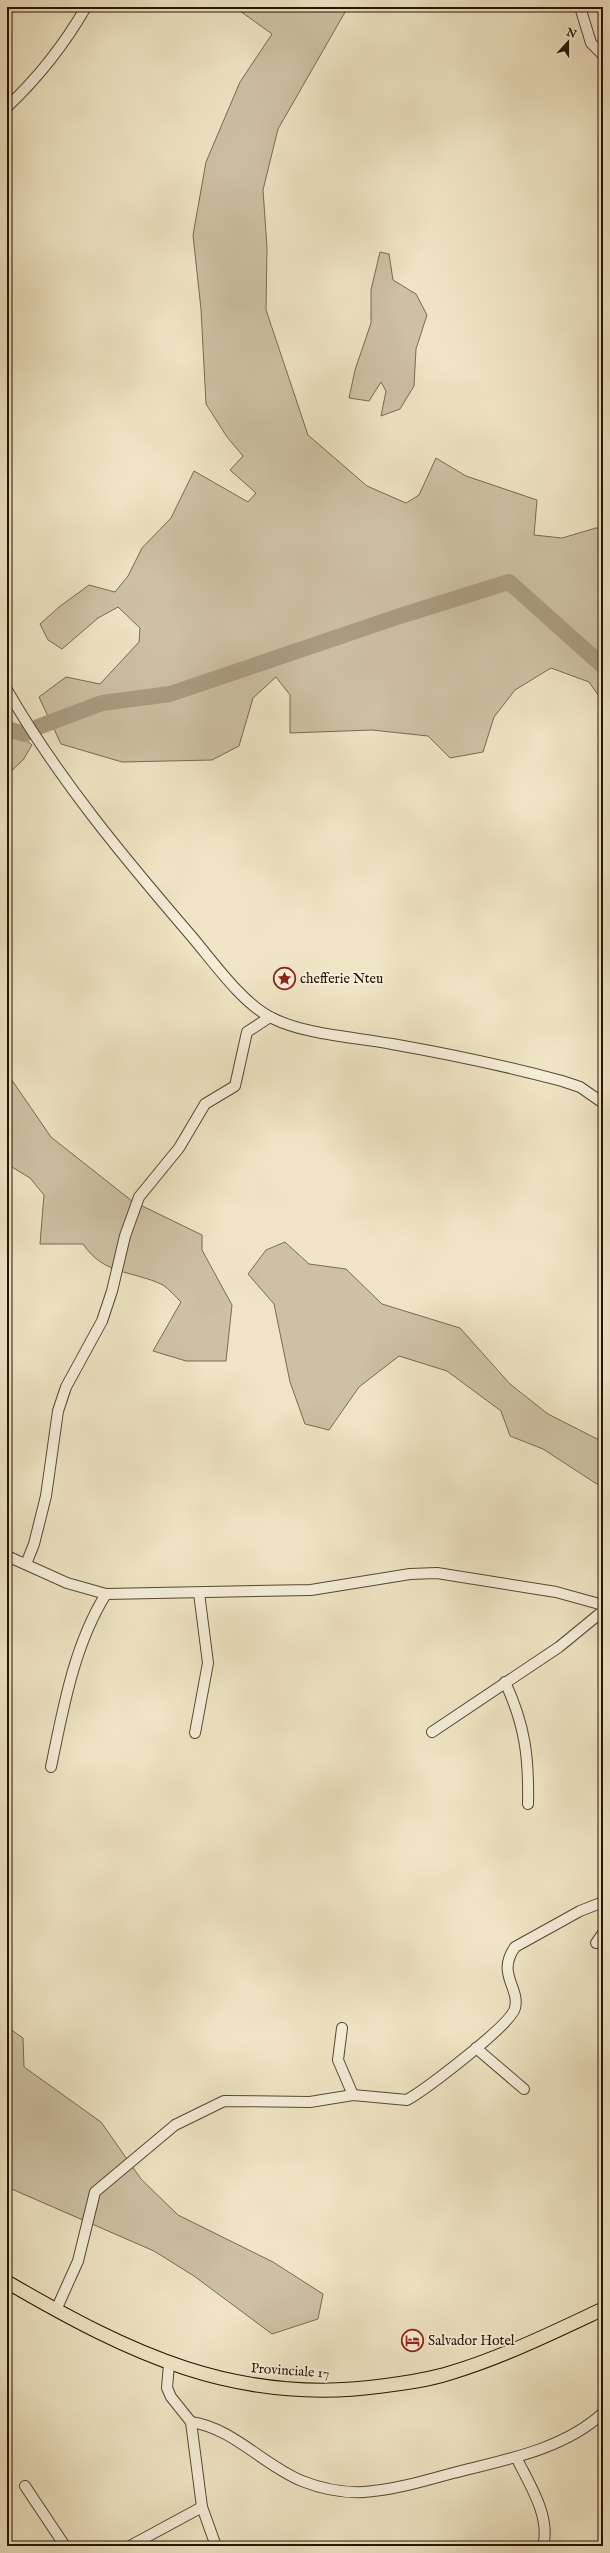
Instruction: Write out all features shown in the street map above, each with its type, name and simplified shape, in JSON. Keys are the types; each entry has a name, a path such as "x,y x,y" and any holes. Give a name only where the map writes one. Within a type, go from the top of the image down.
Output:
{"main road":[{"name":"Provinciale 17","path":"7,2282 104,2335 169,2364 193,2372 242,2384 300,2391 357,2389 409,2382 450,2373 497,2356 603,2309"}],"street":[{"path":"7,107 31,84 53,58 86,7"},
{"path":"580,7 591,43 603,54"},
{"path":"7,690 40,743 75,793 150,888 223,974 246,997 270,1017 306,1029 430,1050 551,1078 580,1087 603,1103"},
{"path":"26,1564 34,1544 46,1496 58,1411 66,1387 102,1321 112,1291 125,1236 139,1197 179,1148 205,1104 235,1086 247,1032 270,1017"},
{"path":"7,1556 67,1583 106,1594 311,1590 410,1574 437,1573 556,1592 603,1605"},
{"path":"195,1733 208,1663 199,1593"},
{"path":"51,1767 78,1658 89,1625 106,1594"},
{"path":"432,1732 559,1647 603,1611"},
{"path":"505,1682 523,1725 529,1766 528,1804"},
{"path":"56,2310 78,2261 96,2192 175,2125 219,2103 231,2099 275,2102 310,2102 353,2095 407,2100 476,2048 512,2017 516,2007 508,1964 510,1955 516,1947 580,1911 603,1902"},
{"path":"596,1943 603,1933"},
{"path":"342,2028 338,2060 353,2095"},
{"path":"476,2048 524,2089"},
{"path":"169,2364 167,2388 171,2397 191,2422 202,2507 216,2546"},
{"path":"191,2422 222,2431 264,2460 303,2481 325,2488 363,2492 404,2485 516,2456 565,2438 582,2430 603,2413"},
{"path":"516,2456 544,2517 546,2535 543,2546"},
{"path":"26,2486 65,2546"},
{"path":"130,2546 202,2507"}],"shaded area":[{"path":"242,7 348,7 278,129 263,190 267,247 266,310 308,435 367,486 406,503 419,495 436,458 466,476 537,500 534,535 562,538 596,528 603,528 603,702 589,682 551,668 515,690 494,717 483,752 450,758 428,736 372,730 290,733 290,695 276,677 253,698 239,746 212,760 122,762 61,744 39,697 66,677 100,684 139,642 140,628 118,607 98,618 62,649 48,640 40,624 59,607 89,585 115,592 128,576 142,548 171,518 194,471 248,502 256,493 230,470 243,456 227,437 206,404 201,309 193,235 206,162 240,82 272,34 240,11"},
{"path":"380,252 389,254 393,280 416,294 427,315 416,349 414,386 400,409 381,416 386,391 381,382 369,401 349,398 355,370 371,323 371,290"},
{"path":"7,724 32,745 23,760 7,775"},
{"path":"7,1073 51,1137 132,1201 202,1235 202,1250 232,1305 226,1361 186,1361 153,1351 181,1302 163,1285 152,1280 120,1271 100,1262 83,1244 40,1244 44,1195 30,1178 7,1164"},
{"path":"285,1242 309,1264 346,1269 382,1304 460,1328 510,1384 548,1414 603,1442 603,1488 543,1449 510,1436 501,1411 447,1371 399,1356 359,1387 329,1430 305,1424 290,1382 274,1304 248,1274 266,1250"},
{"path":"7,2027 23,2038 24,2067 101,2122 141,2179 178,2215 273,2262 323,2294 318,2319 272,2334 194,2276 154,2251 7,2187"}],"waterway":[{"path":"38,727 102,703 170,694 400,616 509,582 603,666"},
{"path":"7,729 25,734"}],"place":[{"name":"chefferie Nteu","path":"284,979"},
{"name":"Salvador Hotel","path":"413,2341"}]}
